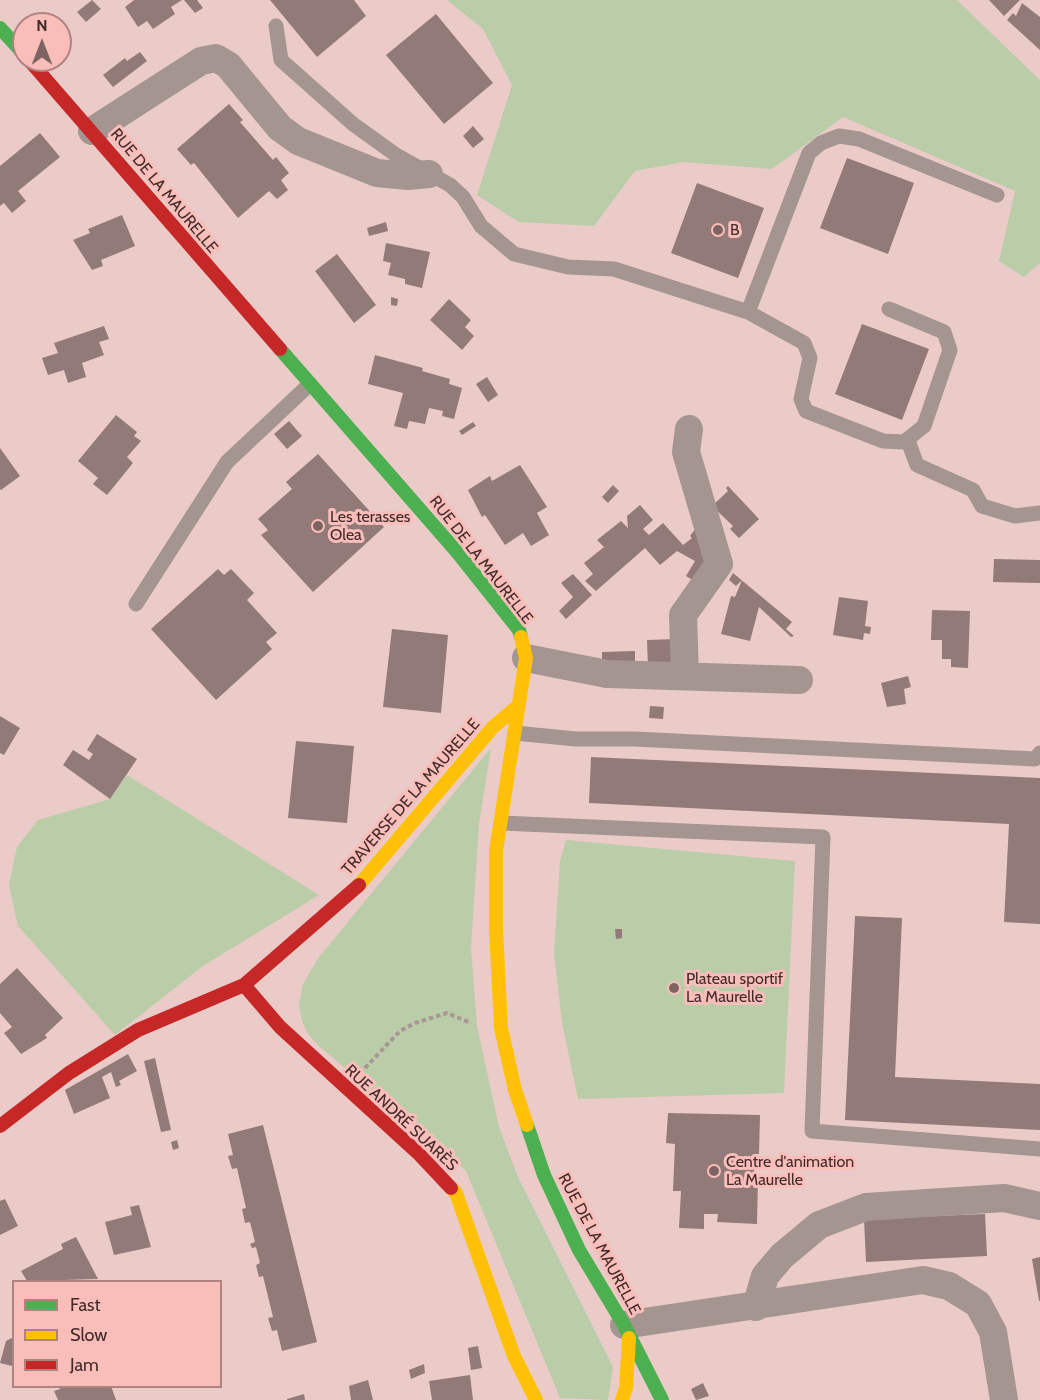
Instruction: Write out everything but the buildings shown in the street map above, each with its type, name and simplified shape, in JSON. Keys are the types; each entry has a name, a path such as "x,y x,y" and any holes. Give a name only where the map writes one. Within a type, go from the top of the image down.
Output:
{"street":[{"path":"0,28 12,41"},
{"path":"92,131 201,61 216,58 228,65 280,129 298,141 377,172 408,176 429,174"},
{"name":"RUE DE LA MAURELLE","path":"40,72 457,552 519,630 526,658 496,851 496,929 501,1028 515,1090 544,1175 579,1250 662,1400"},
{"path":"685,676 683,615 719,564 686,452 689,429"},
{"path":"526,658 607,674 799,680"},
{"name":"TRAVERSE DE LA MAURELLE","path":"0,1126 69,1073 138,1030 244,985 366,879 493,727 519,705"},
{"name":"RUE ANDRÉ SUARÈS","path":"244,985 280,1027 418,1153 456,1193 514,1356 536,1400"},
{"path":"756,1307 765,1276 782,1256 819,1225 866,1207 1004,1198 1040,1206"},
{"path":"626,1332 756,1307 923,1280 949,1286 978,1304 993,1332 1004,1400"},
{"name":"RUE DE LA MAURELLE","path":"622,1400 626,1388 626,1332"}],"lane":[{"path":"276,26 281,60 353,124 396,155 450,185 463,197 481,226 514,254 568,267 614,269 748,312 804,343 810,358 801,399 806,411 883,441 908,441 924,426 950,350 944,332 889,309"},
{"path":"748,312 809,153 821,143 839,136 860,139 997,195"},
{"path":"136,604 227,462 310,384"},
{"path":"908,441 917,465 973,490 982,506 1015,516 1040,513"},
{"path":"515,733 576,739 635,739 1035,759 1040,753"},
{"path":"501,823 823,837 812,1131 1040,1149"}],"path":[{"path":"346,1089 400,1030 447,1013 477,1026"}],"green space":[{"path":"447,0 957,0 1040,80 1040,263 1024,277 999,261 1015,191 843,117 772,169 683,162 635,171 594,226 519,222 477,195 512,85 483,29"},
{"path":"491,748 479,824 471,948 477,1026 499,1127 518,1177 613,1367 608,1400 560,1398 466,1171 319,1046 308,1034 302,1021 299,1005 303,984 319,957"},
{"path":"127,775 319,895 203,966 115,1035 18,926 9,885 17,847 38,820 110,799"},
{"name":"Plateau sportif La Maurelle","path":"566,840 795,861 784,1093 578,1099 562,1023 554,953 560,861"}],"traffic: fast":[{"path":"0,28 12,41"},
{"path":"280,349 457,552 519,630 521,637"},
{"path":"527,1125 544,1175 579,1250 624,1325 662,1400"}],"traffic: slow":[{"path":"521,637 526,658 496,851 496,929 501,1028 515,1090 527,1125"},
{"path":"359,885 493,727 519,705"},
{"path":"451,1188 456,1193 514,1356 536,1400"},
{"path":"622,1400 626,1388 629,1338"}],"traffic: jam":[{"path":"39,72 280,349"},
{"path":"0,1126 69,1073 138,1030 244,985 359,885"},
{"path":"244,985 280,1027 418,1153 451,1188"}],"place":[{"name":"B","path":"718,230"},
{"name":"Les terasses Olea","path":"318,526"},
{"name":"Plateau sportif La Maurelle","path":"674,988"},
{"name":"Centre d'animation La Maurelle","path":"714,1171"}]}
